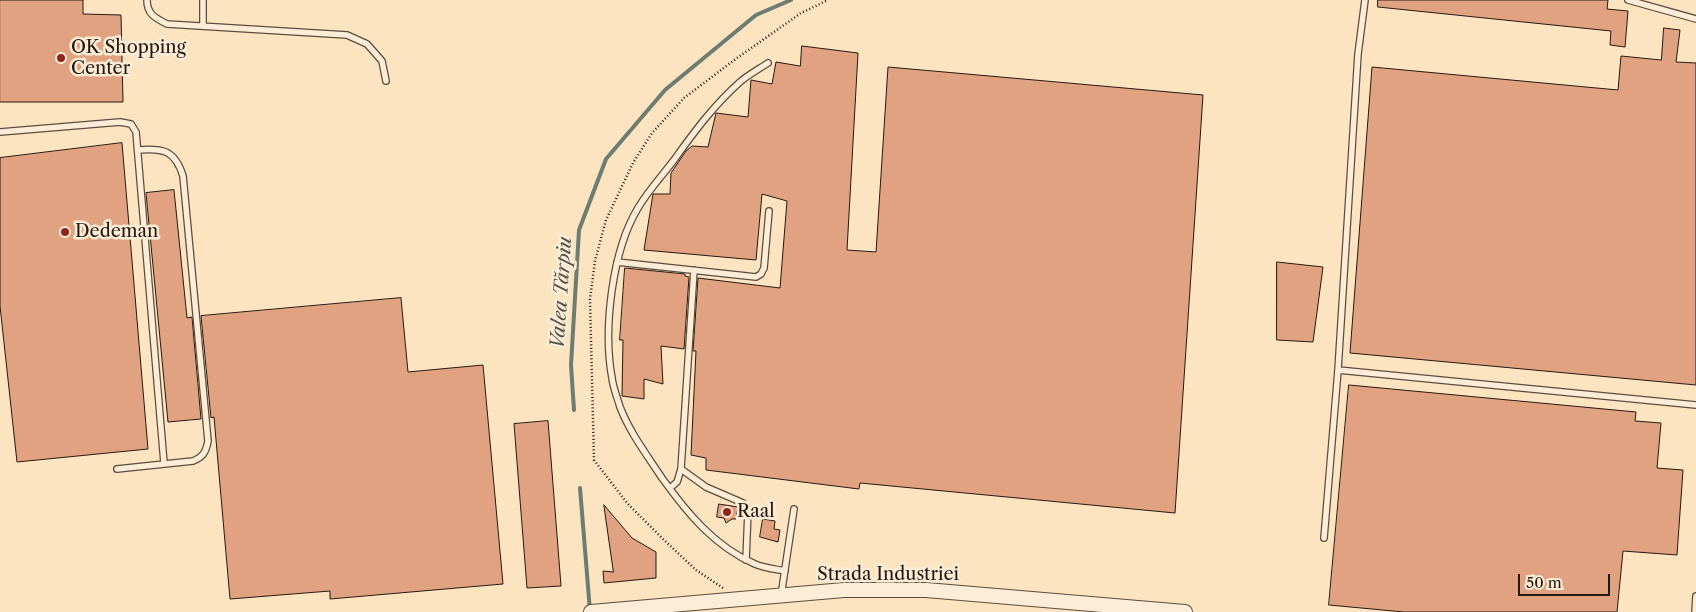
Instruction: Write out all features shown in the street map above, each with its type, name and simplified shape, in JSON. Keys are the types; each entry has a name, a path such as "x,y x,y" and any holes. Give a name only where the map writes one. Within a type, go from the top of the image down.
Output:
{"street":[{"name":"Strada Industriei","path":"591,612 844,590 926,590 1185,612"}],"lane":[{"path":"147,0 147,7 153,17 167,24 347,35 367,44 382,61 386,81"},
{"path":"203,0 203,26"},
{"path":"1324,538 1338,370 1358,54 1365,0"},
{"path":"1628,0 1696,19"},
{"path":"768,63 734,87 721,100 694,132 637,209 616,262 612,283 609,355 612,379 621,408 633,436 698,524 726,547 746,560 757,565 785,571"},
{"path":"0,132 120,122 131,124 136,132 164,463"},
{"path":"117,469 193,461 200,458 206,451 208,441 183,176 180,166 165,151 157,148 138,150"},
{"path":"616,262 756,277 761,274 764,268 769,211"},
{"path":"670,488 677,482 680,469 694,270"},
{"path":"1338,370 1696,405"},
{"path":"680,469 706,487 744,503 748,511 746,560"},
{"path":"781,596 794,509"},
{"path":"1695,612 1696,596"}],"path":[{"path":"741,600 696,570 664,540 627,502 594,460 590,299 595,261 606,220 633,163 652,133 684,98 801,13 828,0"}],"building":[{"name":"OK Shopping Center","path":"0,0 83,0 83,14 121,15 123,102 0,102"},
{"path":"1378,0 1608,0 1607,9 1628,11 1625,47 1610,45 1611,31 1378,7"},
{"path":"1664,28 1680,30 1676,62 1696,63 1696,385 1350,353 1372,67 1618,90 1621,56 1661,60"},
{"path":"802,46 858,53 847,250 876,252 888,67 1203,95 1175,513 860,483 859,489 706,470 706,458 691,455 696,351 693,351 698,278 780,288 787,201 762,194 756,260 644,250 653,194 670,194 671,173 686,151 692,146 708,147 716,113 748,117 751,80 772,84 776,62 800,66"},
{"name":"Dedeman","path":"122,143 148,449 17,462 0,306 0,158"},
{"path":"174,190 187,318 192,317 201,419 168,422 146,193"},
{"path":"1277,262 1323,267 1313,342 1277,340"},
{"path":"625,268 685,274 685,276 689,277 684,349 661,346 663,384 644,379 644,399 622,396 623,340 620,340"},
{"path":"401,298 408,372 483,365 503,584 330,599 330,591 230,599 214,417 211,418 201,316"},
{"path":"1349,385 1636,412 1635,421 1661,423 1657,468 1683,470 1677,555 1623,551 1617,612 1404,612 1329,605"},
{"path":"548,421 561,586 527,588 514,424"},
{"name":"Raal","path":"719,504 738,507 736,519 726,523 724,518 717,517"},
{"path":"604,505 632,538 656,552 656,578 604,583 603,571 613,572"},
{"path":"763,519 775,521 774,529 780,530 778,542 760,537"}],"waterway":[{"name":"Valea Tărpiu","path":"574,410 571,365 579,230 606,159 665,90 756,15 791,0"},
{"name":"Valea Tărpiu","path":"580,488 590,611"}],"place":[{"name":"OK Shopping Center","path":"61,58"},
{"name":"Dedeman","path":"65,232"},
{"name":"Raal","path":"727,512"}]}
